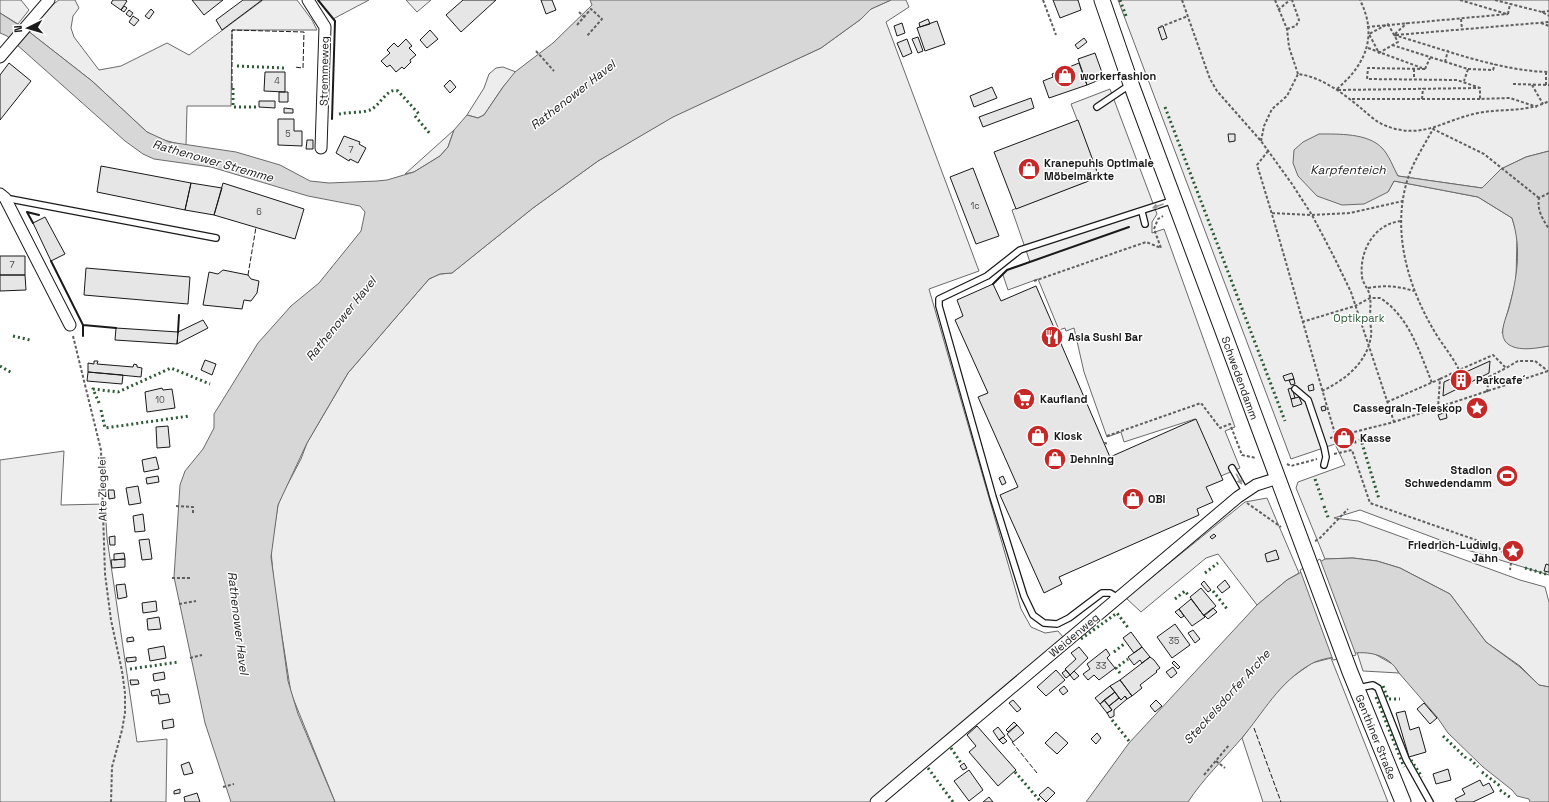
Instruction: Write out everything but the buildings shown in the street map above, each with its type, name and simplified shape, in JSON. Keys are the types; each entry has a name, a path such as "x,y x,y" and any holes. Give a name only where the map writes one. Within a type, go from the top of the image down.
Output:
{"main road":[{"name":"Schwedendamm","path":"1102,0 1131,84 1350,672"},
{"name":"Genthiner Straße","path":"1350,672 1403,802"}],"street":[{"path":"0,57 49,0"},
{"name":"Stremmeweg","path":"308,0 325,27 321,148"},
{"path":"3,196 70,325"},
{"name":"Weidenweg","path":"876,802 1241,494 1256,485 1278,478"}],"lane":[{"path":"1097,107 1131,84"},
{"path":"3,196 216,238"},
{"path":"1118,598 1110,592 1102,593 1069,618 1057,624 1044,623 1033,615 1024,596 993,497 939,306 939,299 987,276 1020,250 1108,220 1142,212 1174,200"},
{"path":"1142,212 1145,224"},
{"path":"1295,389 1308,400 1326,456 1324,465"},
{"path":"1232,468 1241,494"},
{"path":"1356,688 1373,685 1378,688 1406,759 1430,802"}],"path":[{"path":"1044,0 1056,35"},
{"path":"1182,0 1210,79 1217,91 1261,141 1312,216 1333,255 1356,306 1394,422"},
{"path":"1261,141 1264,126 1272,109 1287,96 1298,74 1289,47 1287,29 1274,0"},
{"path":"1278,10 1291,0 1300,20 1296,26 1287,29"},
{"path":"1337,90 1350,78 1362,62 1368,48 1369,34 1367,16 1360,0"},
{"path":"1460,0 1508,14"},
{"path":"1495,0 1542,12 1549,16"},
{"path":"1508,14 1510,4"},
{"path":"577,25 592,9 602,19 587,36"},
{"path":"1542,12 1549,11"},
{"path":"579,12 584,17"},
{"path":"1368,27 1508,14"},
{"path":"1160,27 1188,16"},
{"path":"1461,19 1462,29"},
{"path":"1394,35 1549,22"},
{"path":"1394,35 1408,23"},
{"path":"1539,23 1549,26"},
{"path":"1369,34 1388,24"},
{"path":"1379,53 1398,42 1388,24"},
{"path":"1369,34 1379,53"},
{"path":"1394,35 1495,64 1526,71 1549,72"},
{"path":"1392,45 1468,69 1493,70 1495,64"},
{"path":"1368,48 1425,68"},
{"path":"1445,62 1448,50"},
{"path":"536,51 554,71"},
{"path":"1425,68 1430,58"},
{"path":"1425,68 1368,68 1367,79 1457,80 1480,88"},
{"path":"1414,68 1414,79"},
{"path":"1464,82 1468,69"},
{"path":"1546,72 1546,85"},
{"path":"1298,74 1308,75 1337,90 1383,125 1405,131 1433,129 1477,113 1522,110 1538,107 1549,101"},
{"path":"1513,84 1549,85"},
{"path":"1532,85 1543,104"},
{"path":"1422,88 1422,99"},
{"path":"1337,90 1480,88"},
{"path":"1480,88 1480,99"},
{"path":"1350,99 1510,98 1538,107"},
{"path":"1433,129 1484,154 1539,198"},
{"path":"1433,129 1410,173 1406,186 1401,221 1401,239 1405,262 1414,291 1436,335 1452,356 1459,370"},
{"path":"1268,151 1257,165 1288,265 1289,275 1302,322 1336,437"},
{"path":"1539,198 1549,193"},
{"path":"1539,198 1538,210 1549,229"},
{"path":"1272,213 1312,216 1350,213 1403,201"},
{"path":"1034,281 1146,242 1161,248 1154,230 1158,219 1163,216"},
{"path":"1322,391 1351,374 1369,345 1372,334 1370,298 1368,288 1362,279 1362,267 1370,240 1378,229 1390,222 1401,221"},
{"path":"1368,288 1386,285 1400,286 1414,291"},
{"path":"1302,322 1356,306 1370,298 1380,298 1386,302 1403,322 1419,350 1432,383"},
{"name":"Alte Ziegelei","path":"70,325 101,450 105,574 111,620 125,693 125,713 112,767 111,802"},
{"path":"1387,402 1493,355 1506,368"},
{"path":"1487,392 1489,377 1518,361 1535,361 1549,371"},
{"path":"1322,440 1394,422 1549,371"},
{"path":"1438,408 1440,379"},
{"path":"1107,436 1201,403 1220,428 1230,424 1242,455 1257,458"},
{"path":"1104,443 1110,444"},
{"path":"1241,494 1283,528 1295,524"},
{"path":"1370,503 1499,548 1511,563 1510,570"},
{"path":"176,506 193,507 193,514"},
{"path":"1303,546 1319,540 1348,509"},
{"path":"172,578 190,578"},
{"path":"178,604 196,601"},
{"path":"190,658 202,655"},
{"path":"1204,774 1229,745"},
{"path":"1216,761 1225,768"},
{"path":"223,787 234,784"}],"shaded area":[{"path":"0,0 21,0 29,10 18,24 0,13"},
{"path":"59,0 75,0 79,8 73,16 71,28 74,37 99,70 121,66 167,43 189,55 263,0 297,0 312,20 317,30 232,30 231,106 187,106 186,146 160,139 147,132 92,81 28,31 48,8"},
{"path":"318,0 369,0 333,19"},
{"path":"406,0 431,0 417,12"},
{"path":"891,0 906,0 909,7 886,22 979,271 929,289 1021,609 1031,627 1045,633 1058,631 1063,637 870,802 335,802 291,693 274,586 271,550 278,505 283,493 301,459 307,443 348,373 429,279 440,274 452,273 533,208 598,161 672,117 821,48 861,19 871,9"},
{"name":"Optikpark","path":"1118,0 1549,0 1549,151 1526,157 1501,169 1482,188 1398,176 1382,148 1388,192 1394,181 1478,197 1512,218 1517,235 1516,281 1502,333 1532,348 1549,346 1549,575 1464,549 1360,510 1334,518 1358,521 1520,580 1545,587 1549,602 1549,687 1539,685 1520,666 1486,642 1450,594 1400,568 1377,561 1353,558 1325,559 1296,488 1298,482 1345,465 1335,444 1291,459"},
{"path":"503,67 516,72 503,87 484,115 478,118 467,115 484,88 489,74 496,68"},
{"path":"1110,89 1157,214 1152,222 1152,233 1164,229 1235,427 1225,431 1240,468 1221,476 1195,419 1124,442 1121,432 1107,437 1084,372 1074,328 1066,331 1065,328 1059,330 1038,279 1008,290 1003,275 1007,270 1030,262 1012,210 1099,177 1071,104"},
{"path":"454,130 448,147 440,156 414,172 405,174"},
{"path":"64,451 61,505 105,504 107,538 137,742 167,739 166,802 0,802 0,460"},
{"path":"1267,498 1299,573 1287,580 1257,605 1218,554 1206,558 1141,612 1126,598 1245,502"},
{"path":"1357,652 1373,653 1394,665 1399,673 1363,671"},
{"path":"1331,658 1388,802 1263,802 1242,738 1270,699 1291,678 1312,663"}],"water":[{"path":"590,0 891,0 871,9 861,19 821,48 673,117 598,161 533,208 452,273 440,274 429,279 348,373 307,443 278,505 271,557 288,681 298,714 335,802 231,802 205,723 174,577 180,485 185,471 203,449 214,428 214,414 258,343 291,306 319,283 361,231 365,212 360,206 308,196 211,167 154,159 143,154 125,141 7,36 0,33 0,13 28,31 92,81 147,132 169,142 236,152 280,165 310,181 329,183 387,180 414,172 440,156 448,147 454,130 467,115 478,118 484,115 515,72 553,43 592,5"},
{"name":"Karpfenteich","path":"1319,134 1352,135 1369,139 1382,148 1387,154 1398,176 1482,188 1501,169 1526,157 1549,151 1549,346 1526,349 1514,347 1509,345 1503,337 1503,329 1512,297 1518,252 1512,218 1478,197 1394,181 1388,192 1364,204 1342,205 1317,196 1298,176 1293,163 1294,150 1303,142"},
{"name":"Steckelsdorfer Arche","path":"1353,558 1377,561 1400,568 1450,594 1486,642 1520,667 1539,685 1549,687 1549,802 1530,802 1529,799 1517,796 1512,790 1483,767 1448,733 1437,717 1390,662 1378,655 1356,653 1315,662 1289,680 1272,698 1241,739 1207,777 1188,802 1086,802 1129,743 1257,605 1287,580 1325,559"}],"pier":[{"path":"1320,559 1356,655 1333,660 1300,570"}],"hedge":[{"path":"1120,0 1126,16"},
{"path":"237,66 284,68"},
{"path":"233,88 233,107 257,107"},
{"path":"339,114 370,110 374,108 387,94 394,91 398,91 419,114"},
{"path":"1165,107 1285,421"},
{"path":"415,116 431,135"},
{"path":"13,336 30,340"},
{"path":"0,366 12,373"},
{"path":"99,403 93,389 118,392 171,368 210,384"},
{"path":"101,410 105,428 189,416"},
{"path":"1340,447 1361,440 1379,499"},
{"path":"1315,479 1323,502"},
{"path":"1324,506 1329,520"},
{"path":"1205,573 1218,563"},
{"path":"1525,568 1549,575"},
{"path":"1175,599 1185,591 1188,595"},
{"path":"1213,591 1227,609"},
{"path":"1081,639 1117,613 1129,629"},
{"path":"1114,652 1124,644"},
{"path":"1120,673 1116,668 1128,659"},
{"path":"130,669 179,662"},
{"path":"1383,686 1388,699 1400,699"},
{"path":"1376,697 1404,767"},
{"path":"1112,720 1129,741"},
{"path":"1443,736 1466,758"},
{"path":"951,748 961,763"},
{"path":"1470,759 1478,767"},
{"path":"1411,760 1422,777"},
{"path":"928,768 953,802"},
{"path":"1015,772 1041,802"},
{"path":"1482,772 1500,786"},
{"path":"1500,790 1511,798"}],"fence":[{"path":"232,88 232,30 304,32 303,68 294,67"},
{"path":"248,275 256,227"},
{"path":"1254,728 1281,802"},
{"path":"1012,742 1037,773"}],"wall":[{"path":"318,0 335,21 332,119"},
{"path":"33,223 27,212 39,215"},
{"path":"993,284 1007,270 1129,227"},
{"path":"51,261 83,325 116,328"},
{"path":"178,332 179,315"},
{"path":"83,325 83,336"}],"place":[{"name":"workerfashion","path":"1065,76"},
{"name":"Kranepuhls Optimale Möbelmärkte","path":"1029,169"},
{"name":"Asia Sushi Bar","path":"1052,337"},
{"name":"Parkcafe´","path":"1461,380"},
{"name":"Kaufland","path":"1024,399"},
{"name":"Cassegrain-Teleskop","path":"1477,408"},
{"name":"Kiosk","path":"1038,436"},
{"name":"Kasse","path":"1344,438"},
{"name":"Dehning","path":"1055,459"},
{"name":"Stadion Schwedendamm","path":"1507,476"},
{"name":"OBI","path":"1133,499"},
{"name":"Friedrich-Ludwig Jahn","path":"1513,551"}],"water label":[{"name":"Rathenower Havel","path":"573,95"},
{"name":"Rathenower Stremme","path":"213,161"},
{"name":"Rathenower Havel","path":"341,319"},
{"name":"Rathenower Havel","path":"238,623"}]}
